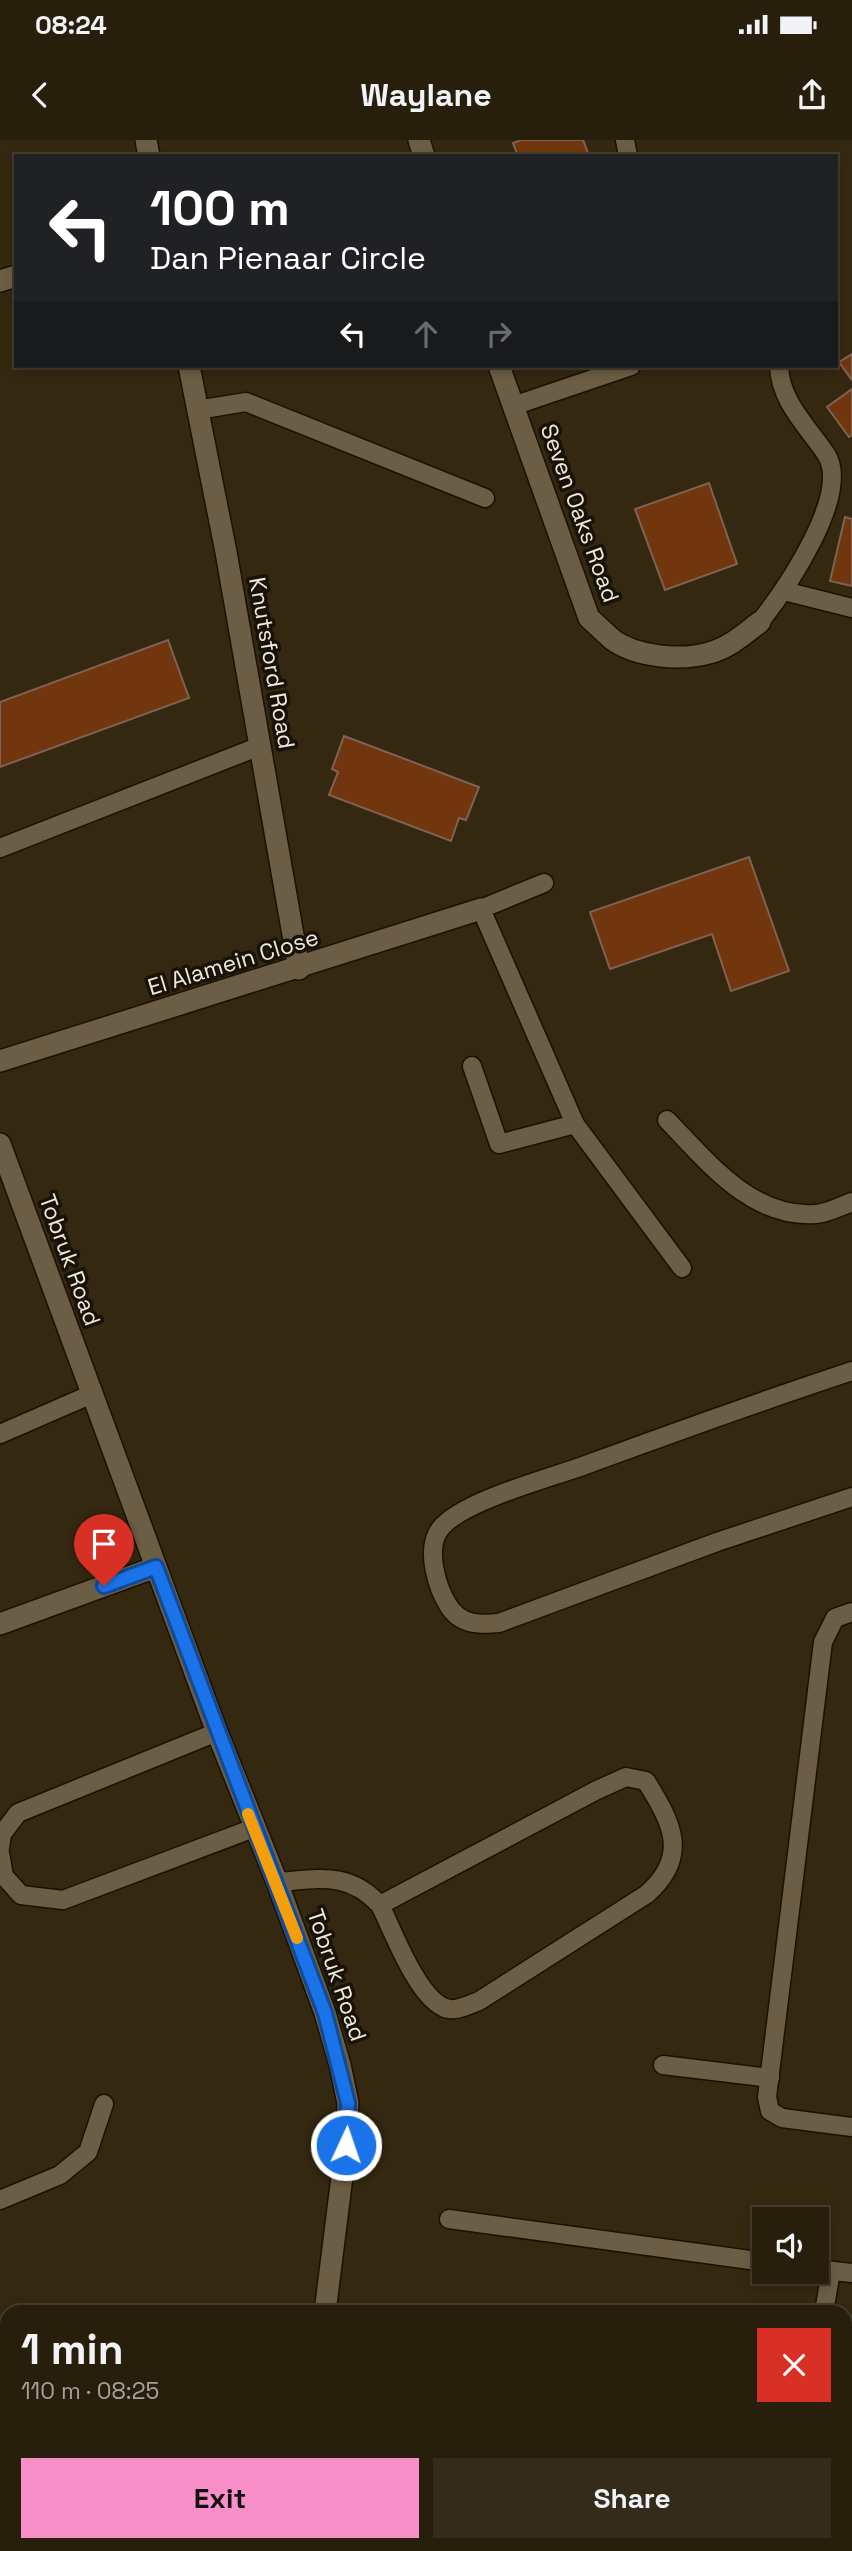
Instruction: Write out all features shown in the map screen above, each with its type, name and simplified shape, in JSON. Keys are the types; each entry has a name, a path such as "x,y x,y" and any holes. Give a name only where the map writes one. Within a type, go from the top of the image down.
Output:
{"street":[{"name":"Knutsford Road","path":"189,368 299,970"},
{"name":"Seven Oaks Road","path":"500,368 589,618 615,641 645,652 678,657 708,654 733,643 760,622"},
{"name":"El Alamein Close","path":"0,1061 299,970 481,909"},
{"name":"Tobruk Road","path":"0,1144 217,1732 277,1882 325,2013 348,2103 346,2145 326,2305"},
{"path":"0,1624 156,1567"}],"lane":[{"path":"513,406 625,368"},
{"path":"760,622 784,591 816,533 831,491 833,473 828,457 796,415 780,381 779,368"},
{"path":"197,410 246,402 485,498"},
{"path":"784,591 852,608"},
{"path":"0,848 260,746"},
{"path":"544,883 481,909 575,1124 682,1268"},
{"path":"472,1066 499,1144 575,1124"},
{"path":"667,1120 731,1183 759,1204 788,1213 818,1214 852,1202"},
{"path":"852,1371 538,1482 451,1517 438,1532 433,1553 436,1578 449,1607 461,1620 478,1625 499,1623 717,1542 852,1497"},
{"path":"0,1434 92,1394"},
{"path":"852,1612 835,1618 822,1643 767,2104 775,2115 852,2127"},
{"path":"217,1732 18,1813 2,1834 0,1850 4,1876 21,1895 63,1900 254,1828"},
{"path":"277,1882 323,1879 347,1881 363,1887 380,1905 414,1973 432,1997 443,2007 458,2009 479,2001 648,1894 664,1879 672,1861 674,1839 662,1807 646,1781 626,1777 380,1905"},
{"path":"663,2065 770,2078"},
{"path":"0,2200 60,2175 88,2152 104,2104"},
{"path":"449,2219 752,2260"},
{"path":"829,2271 852,2273"},
{"path":"824,2284 824,2305"}],"building":[{"path":"521,140 583,140 588,154 517,154 513,143"},
{"path":"852,354 852,380 839,362"},
{"path":"852,389 852,435 849,437 827,407"},
{"path":"709,483 737,564 665,590 635,509"},
{"path":"845,517 852,519 852,586 830,581"},
{"path":"168,640 189,698 0,767 0,702"},
{"path":"344,736 479,787 466,820 459,818 451,841 329,795 338,772 332,769"},
{"path":"749,857 789,971 731,991 712,934 610,969 590,912"}],"slow traffic":[{"path":"248,1814 297,1938"}],"route":[{"path":"104,1586 156,1567 325,2013 348,2103 346,2145"}]}
